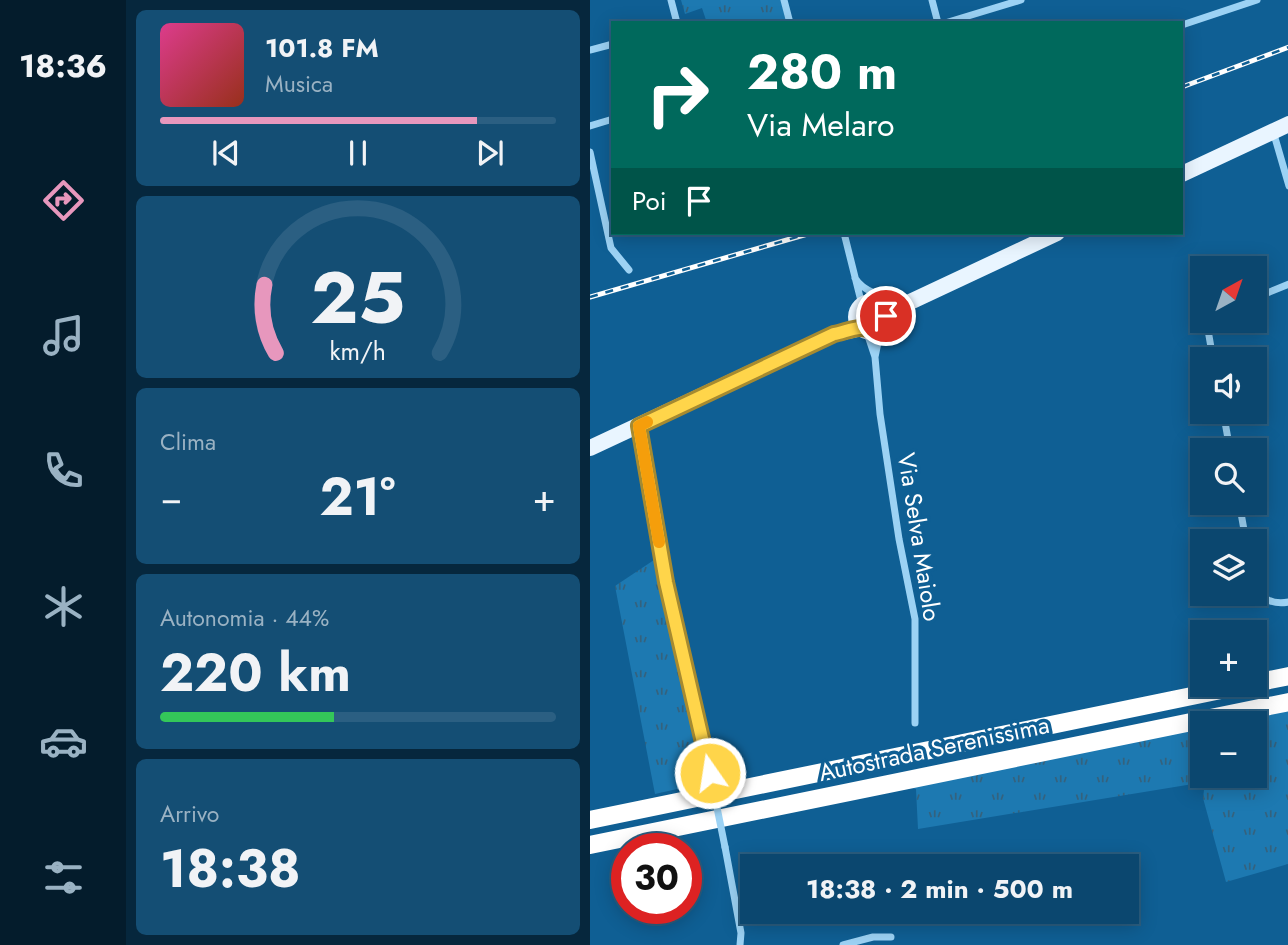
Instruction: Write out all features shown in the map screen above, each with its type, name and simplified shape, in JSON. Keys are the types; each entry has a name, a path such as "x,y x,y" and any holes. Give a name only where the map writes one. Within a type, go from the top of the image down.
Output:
{"highway":[{"path":"1267,680 1288,676"},
{"name":"Autostrada Serenissima","path":"590,820 1190,696"},
{"name":"Autostrada Serenissima","path":"590,845 1288,702"}],"main road":[{"path":"1183,174 1281,127"},
{"path":"590,448 870,319 892,305 910,302 1053,235"}],"street":[{"path":"670,0 676,21"},
{"path":"786,0 790,21"},
{"path":"932,0 937,21"},
{"path":"952,21 1021,0"},
{"path":"1183,25 1257,0"},
{"path":"590,50 611,45"},
{"path":"590,126 611,121"},
{"path":"1281,127 1288,186"},
{"path":"590,152 612,248 628,270"},
{"path":"844,235 852,275 870,319"},
{"path":"852,275 869,291 910,302"},
{"path":"1267,293 1288,284"},
{"name":"Via Selva Maiolo","path":"870,319 880,414 897,526 916,619 915,723"},
{"name":"Via Selva Maiolo","path":"870,319 875,358"},
{"path":"639,426 666,582 725,847 741,933 740,945"},
{"path":"1267,599 1277,604 1288,602"},
{"path":"843,945 873,937 892,937"}],"green space":[{"path":"681,0 781,0 786,21 706,21 702,8 685,14"},
{"path":"666,552 717,780 655,794 615,586"},
{"path":"1288,707 1288,864 1226,882 1203,798 1204,788 1267,788 1267,711"},
{"path":"1190,727 1190,784 918,829 916,789 905,786"}],"railway":[{"path":"1183,87 1289,47"},
{"path":"590,297 804,235"}],"slow traffic":[{"path":"647,422 639,426 659,542"}],"route":[{"path":"710,773 666,582 639,426 834,334 862,328 877,330 884,325 886,316"}]}
